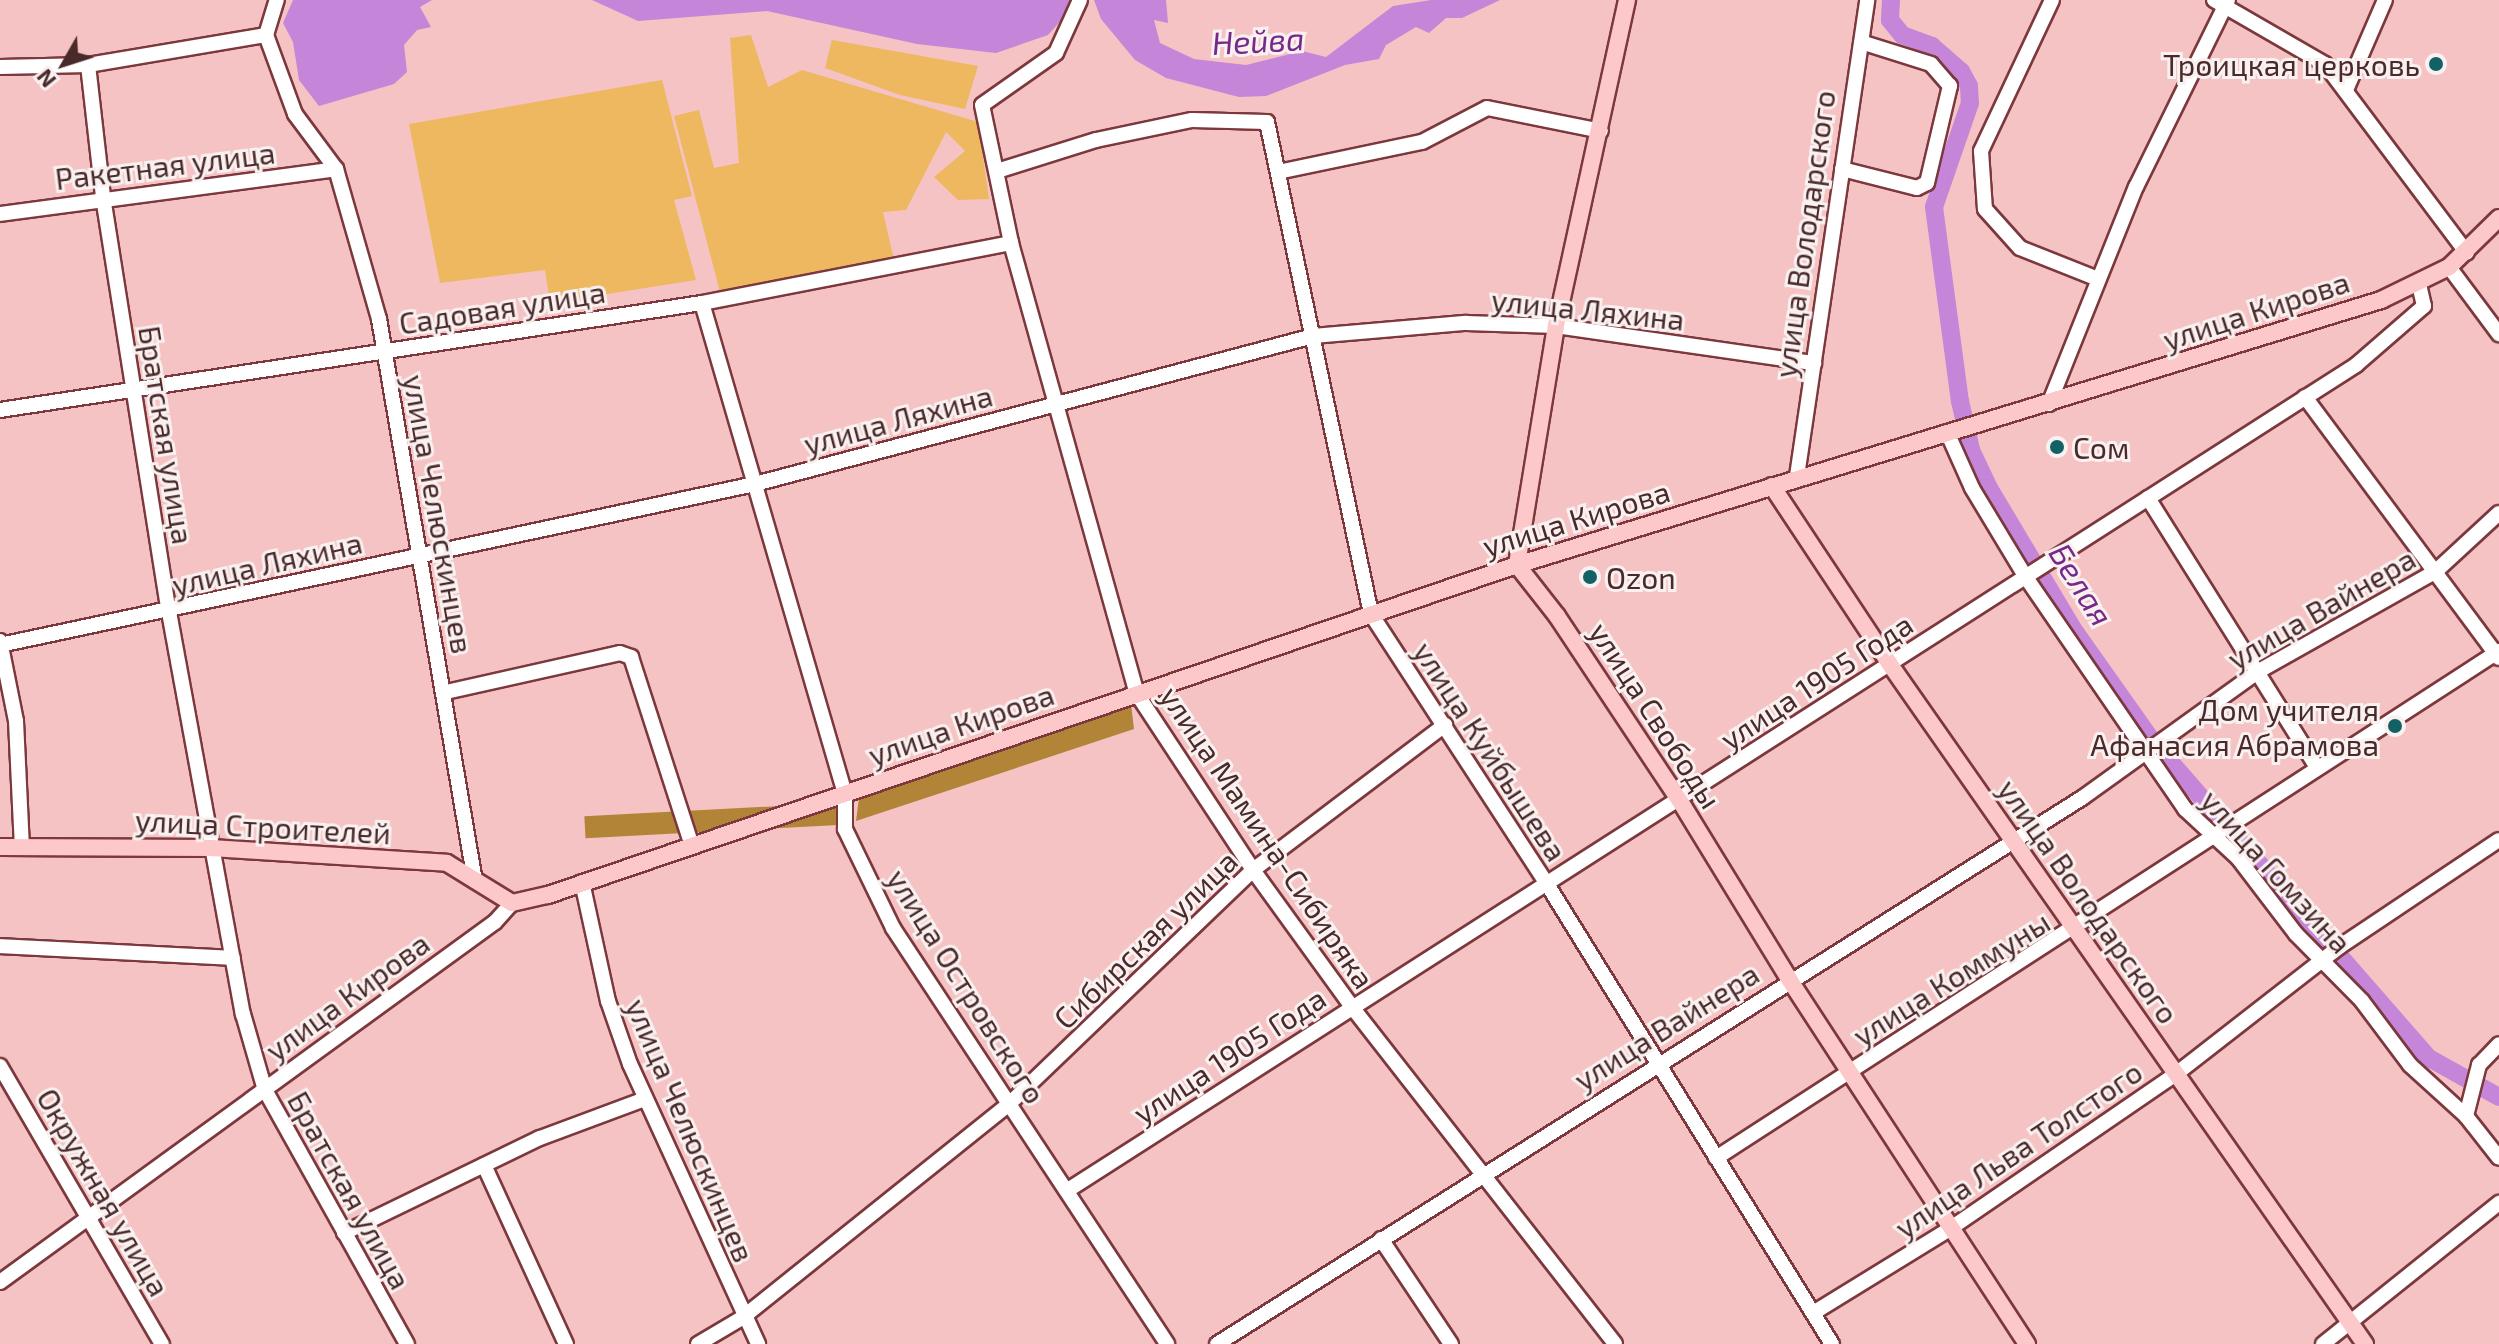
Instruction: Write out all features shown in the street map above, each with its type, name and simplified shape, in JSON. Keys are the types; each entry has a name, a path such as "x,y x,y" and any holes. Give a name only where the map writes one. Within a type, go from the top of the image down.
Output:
{"main road":[{"path":"1517,565 1556,326 1601,131 1627,0"},
{"name":"улица Кирова","path":"512,903 692,846 1517,565 1797,476 2008,417 2419,284 2467,253 2499,218"},
{"name":"улица Володарского","path":"1772,486 2012,841 2365,1344"},
{"name":"улица Свободы","path":"1517,565 1557,616 1680,801 1789,979 2027,1344"},
{"name":"улица Строителей","path":"0,847 211,848 447,863 512,903"}],"street":[{"path":"0,67 88,65 266,35 277,0"},
{"name":"улица Мамина-Сибиряка","path":"1080,0 1056,53 982,105 1011,243 1137,694 1253,870 1352,1007 1484,1171 1615,1344"},
{"name":"улица Володарского","path":"1797,476 1867,0"},
{"path":"2052,0 1981,151 1985,209 2020,248 2098,279"},
{"path":"2346,90 2385,0"},
{"path":"2049,404 2098,279 2222,2 2325,64 2467,253"},
{"name":"улица Челюскинцев","path":"266,35 295,114 336,169 379,319 382,352 404,442 418,556 446,692 475,881"},
{"path":"1842,169 1917,188 1927,183 1950,86 1931,64 1861,42"},
{"name":"Братская улица","path":"88,65 103,197 169,612 233,958 265,1090 407,1344"},
{"path":"1278,172 1422,142 1487,108 1601,131"},
{"name":"улица Куйбышева","path":"997,171 1096,140 1192,120 1267,122 1371,614 1547,884 1832,1344"},
{"name":"Ракетная улица","path":"0,214 103,197 336,169"},
{"name":"Садовая улица","path":"0,410 702,303 1011,243"},
{"path":"2449,267 2499,334"},
{"path":"2305,397 2498,654 2316,766 2148,498 2305,397 2356,365 2424,306 2419,284"},
{"name":"улица Островского","path":"702,303 845,794 845,829 893,928 1167,1344"},
{"name":"улица Ляхина","path":"0,644 169,612 755,484 1313,336 1466,323 1556,326 1814,363"},
{"name":"улица Гомзина","path":"1939,434 2025,576 2144,752 2211,837 2238,858 2322,961 2362,1001 2410,1065 2466,1116 2499,1158"},
{"name":"улица 1905 Года","path":"1068,1190 1680,801 2148,498"},
{"name":"улица Вайнера","path":"1217,1344 1484,1171 2012,841 2259,671 2435,572 2499,513"},
{"path":"0,644 16,721 22,847"},
{"path":"446,692 620,653 631,657 692,846"},
{"name":"Сибирская улица","path":"698,1344 742,1318 1008,1105 1253,870 1445,725"},
{"name":"улица Коммуны","path":"1716,1158 2075,930 2316,766"},
{"name":"улица Льва Толстого","path":"1813,1313 1951,1228 2176,1074 2339,947 2499,840"},
{"name":"улица Челюскинцев","path":"582,882 608,1001 645,1099 742,1318 758,1344"},
{"name":"улица Кирова","path":"0,1282 495,922 512,903"},
{"path":"0,946 233,958"},
{"path":"2466,1116 2479,1065 2499,1044"},
{"name":"Окружная улица","path":"0,1066 162,1344"},
{"path":"344,1233 540,1138 645,1099"},
{"path":"484,1165 566,1344"},
{"path":"2323,1344 2499,1203"},
{"path":"1381,1239 1451,1344"}],"shaded area":[{"path":"293,0 432,0 420,7 431,27 417,30 404,45 407,72 394,84 319,106 299,80 293,42 283,23"},
{"path":"592,0 1069,0 1067,14 1048,35 996,53 917,44 767,11 638,21"},
{"path":"1094,0 1166,0 1168,23 1154,20 1160,43 1194,59 1246,65 1302,51 1326,57 1393,6 1431,0 1500,0 1462,18 1446,18 1429,33 1416,27 1386,45 1379,59 1345,65 1266,96 1239,97 1166,78 1135,60 1101,19"},
{"path":"751,35 768,87 802,70 978,122 989,199 958,200 934,177 965,151 946,132 906,210 883,212 894,260 720,292 674,116 699,110 714,168 739,163 730,38"},
{"path":"832,40 978,66 965,109 900,95 825,68"},
{"path":"662,80 692,196 674,200 696,280 550,303 545,270 440,283 409,124"},
{"path":"1131,704 1134,729 856,821 859,798"},
{"path":"837,803 838,825 585,838 584,816"}],"waterway":[{"name":"Белая","path":"1891,0 1890,20 1902,35 1932,46 1961,71 1969,86 1970,103 1934,207 1960,401 1971,450 1989,488 2073,629 2153,742 2429,1058 2499,1097"}],"place":[{"name":"Троицкая церковь","path":"2436,64"},
{"name":"Сом","path":"2057,447"},
{"name":"Ozon","path":"1590,577"},
{"name":"Дом учителя Афанасия Абрамова","path":"2395,726"}],"water label":[{"name":"Нейва","path":"1258,40"}]}
